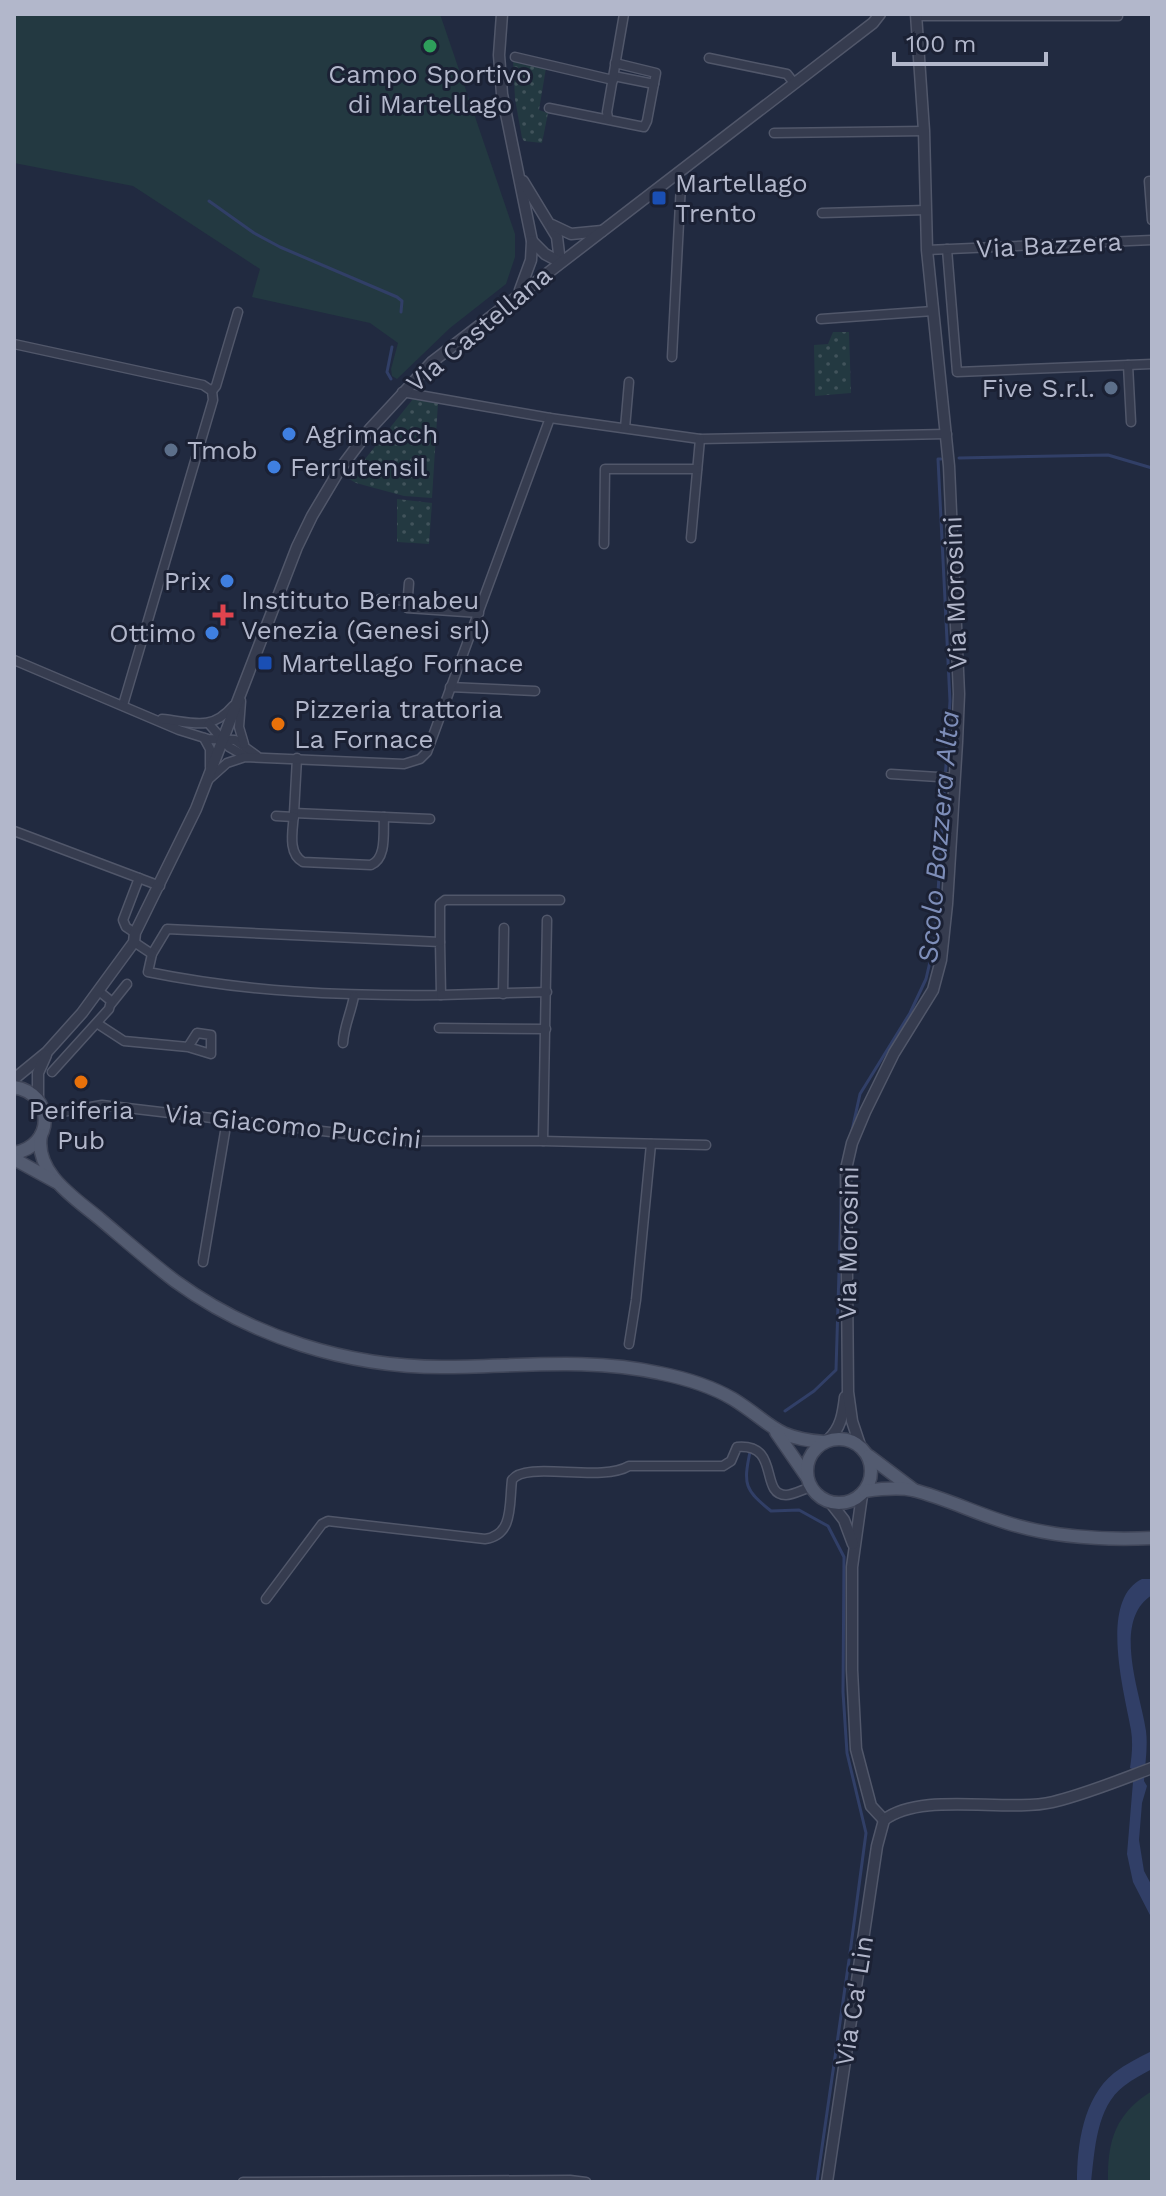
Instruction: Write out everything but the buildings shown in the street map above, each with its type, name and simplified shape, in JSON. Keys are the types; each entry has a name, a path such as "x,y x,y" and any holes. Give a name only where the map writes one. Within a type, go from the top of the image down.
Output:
{"main road":[{"path":"14,1087 38,1099 45,1115 41,1157 59,1183"},
{"path":"14,1156 29,1148 41,1135"},
{"path":"14,1156 59,1183 175,1280 226,1312 298,1343 357,1359 409,1366 576,1363 640,1369 682,1378 719,1392 776,1432 819,1496 830,1502 850,1502 863,1493 882,1489 914,1490 992,1518 1045,1532 1101,1539 1152,1538"},
{"path":"776,1432 797,1439 845,1439 864,1450 914,1490"},
{"path":"809,1482 810,1457 826,1441"},
{"path":"863,1493 872,1470 864,1450"}],"street":[{"path":"502,14 499,55 502,94 532,241 531,260 519,294"},
{"path":"608,118 624,14"},
{"name":"Via Castellana","path":"14,1079 47,1052 100,992 135,937 208,780 297,547 312,516 340,469 402,392 432,362 873,23 880,14"},
{"path":"916,15 1118,16"},
{"name":"Via Morosini","path":"864,1450 852,1421 848,1392 846,1169 852,1143 888,1065 933,990 941,960 959,694 947,434 927,250 924,131 916,15"},
{"path":"515,57 654,84"},
{"path":"709,58 787,74 794,83"},
{"path":"549,108 644,127 656,73 615,63"},
{"path":"774,133 924,131"},
{"path":"520,176 560,244 560,262 545,254 532,241"},
{"name":"Via Bazzera","path":"1152,181 1149,181 1152,220"},
{"path":"672,357 681,184"},
{"path":"822,213 926,210"},
{"path":"550,224 571,234 603,231"},
{"name":"Via Bazzera","path":"927,250 1152,240"},
{"name":"Via Bazzera","path":"947,249 957,372 1152,364"},
{"path":"821,319 933,311"},
{"path":"123,705 213,400 212,391 238,312"},
{"path":"14,344 203,385 212,391"},
{"path":"1128,365 1131,422"},
{"path":"625,428 629,382"},
{"path":"402,392 550,418 700,439 947,434"},
{"path":"208,780 227,763 245,757 411,764 427,752 550,418"},
{"path":"691,538 700,439"},
{"path":"604,544 605,469 697,469"},
{"path":"409,583 407,608 479,613"},
{"path":"380,599 408,601"},
{"path":"14,660 204,738 232,739 244,744 257,756"},
{"path":"450,687 535,691"},
{"path":"153,718 209,724 225,716 242,692"},
{"path":"242,692 239,727 244,744"},
{"path":"209,724 229,747 245,757"},
{"path":"204,738 211,754 208,780"},
{"path":"297,758 292,851 296,858 303,862 377,863 382,857 384,817"},
{"path":"891,774 954,778"},
{"path":"276,816 430,819"},
{"path":"14,831 160,886"},
{"path":"139,878 123,920 152,954"},
{"path":"441,995 440,904 445,900 560,900"},
{"path":"543,1141 547,920"},
{"path":"503,994 504,928"},
{"path":"440,942 167,929 143,972 207,984 354,996 547,992"},
{"path":"52,1072 98,1024 127,984"},
{"path":"100,992 111,1004"},
{"path":"343,1043 344,1026 351,1014 354,996"},
{"path":"98,1024 124,1041 188,1047"},
{"path":"439,1028 546,1029"},
{"name":"Via Castellana","path":"38,1099 38,1073 47,1052"},
{"name":"Via Giacomo Puccini","path":"45,1115 102,1105 407,1141 706,1145"},
{"path":"203,1262 227,1120"},
{"path":"629,1344 651,1144"},
{"name":"Via Morosini","path":"826,1441 836,1433 848,1392"},
{"path":"266,1599 322,1524 328,1521 496,1538 506,1527 512,1480 516,1473 525,1470 572,1474 619,1473 629,1466 723,1466 731,1461 737,1447 748,1446 757,1449 765,1459 773,1488 778,1493 787,1495 809,1482"},
{"path":"863,1493 854,1546 852,1670 856,1749 871,1806 884,1820 894,1812 924,1807 1050,1802 1150,1769"},
{"path":"830,1502 844,1520 854,1546"},
{"name":"Via Ca' Lin","path":"827,2182 877,1846 884,1820"},
{"path":"243,2182 586,2182"}],"shaded area":[{"path":"14,14 440,14 515,234 515,257 506,284 450,328 397,379 392,376 391,369 398,343 370,323 252,297 260,269 133,186 14,163"},
{"path":"513,60 546,68 539,110 548,113 542,143 524,141 522,138 515,99"},
{"path":"833,332 849,332 851,393 815,396 814,345 828,344"},
{"path":"413,399 438,403 432,498 404,496 349,479"},
{"path":"397,499 432,503 429,544 397,542"},
{"path":"1152,2091 1152,2182 1108,2182 1109,2153 1116,2129 1130,2109"}],"water":[{"path":"1142,1579 1152,1579 1152,1595 1140,1607 1133,1622 1131,1640 1135,1679 1147,1737 1144,1781 1147,1786 1142,1803 1139,1840 1144,1871 1152,1886 1152,1919 1133,1882 1127,1854 1134,1770 1130,1768 1132,1735 1118,1649 1121,1607 1129,1590"},
{"path":"1152,2051 1152,2069 1124,2086 1102,2117 1091,2182 1077,2182 1078,2153 1084,2123 1095,2095 1114,2073"}],"waterway":[{"path":"209,201 280,247 397,297 402,301 401,312"},
{"path":"391,379 387,372 392,347"},
{"name":"Scolo Bazzera Alta","path":"959,458 1108,455 1152,468"},
{"name":"Scolo Bazzera Alta","path":"851,1135 860,1094 910,1013 926,979 935,940 950,701 938,459 941,459"},
{"name":"Scolo Bazzera Alta","path":"785,1411 814,1391 836,1370 842,1174"},
{"name":"Scolo Bazzera Alta","path":"750,1452 747,1480 756,1498 771,1511 799,1510 828,1526 844,1557 843,1692 847,1753 866,1833 850,1953"},
{"name":"Scolo Bazzera Alta","path":"817,2182 849,1960"}],"place":[{"name":"Campo Sportivo di Martellago","path":"430,46"},
{"name":"Martellago Trento","path":"659,198"},
{"name":"Five S.r.l.","path":"1111,388"},
{"name":"Agrimacch","path":"289,434"},
{"name":"Tmob","path":"171,450"},
{"name":"Ferrutensil","path":"274,467"},
{"name":"Prix","path":"227,581"},
{"name":"Instituto Bernabeu Venezia (Genesi srl)","path":"223,615"},
{"name":"Ottimo","path":"212,633"},
{"name":"Martellago Fornace","path":"265,663"},
{"name":"Pizzeria trattoria La Fornace","path":"278,724"},
{"name":"Periferia Pub","path":"81,1082"}]}
